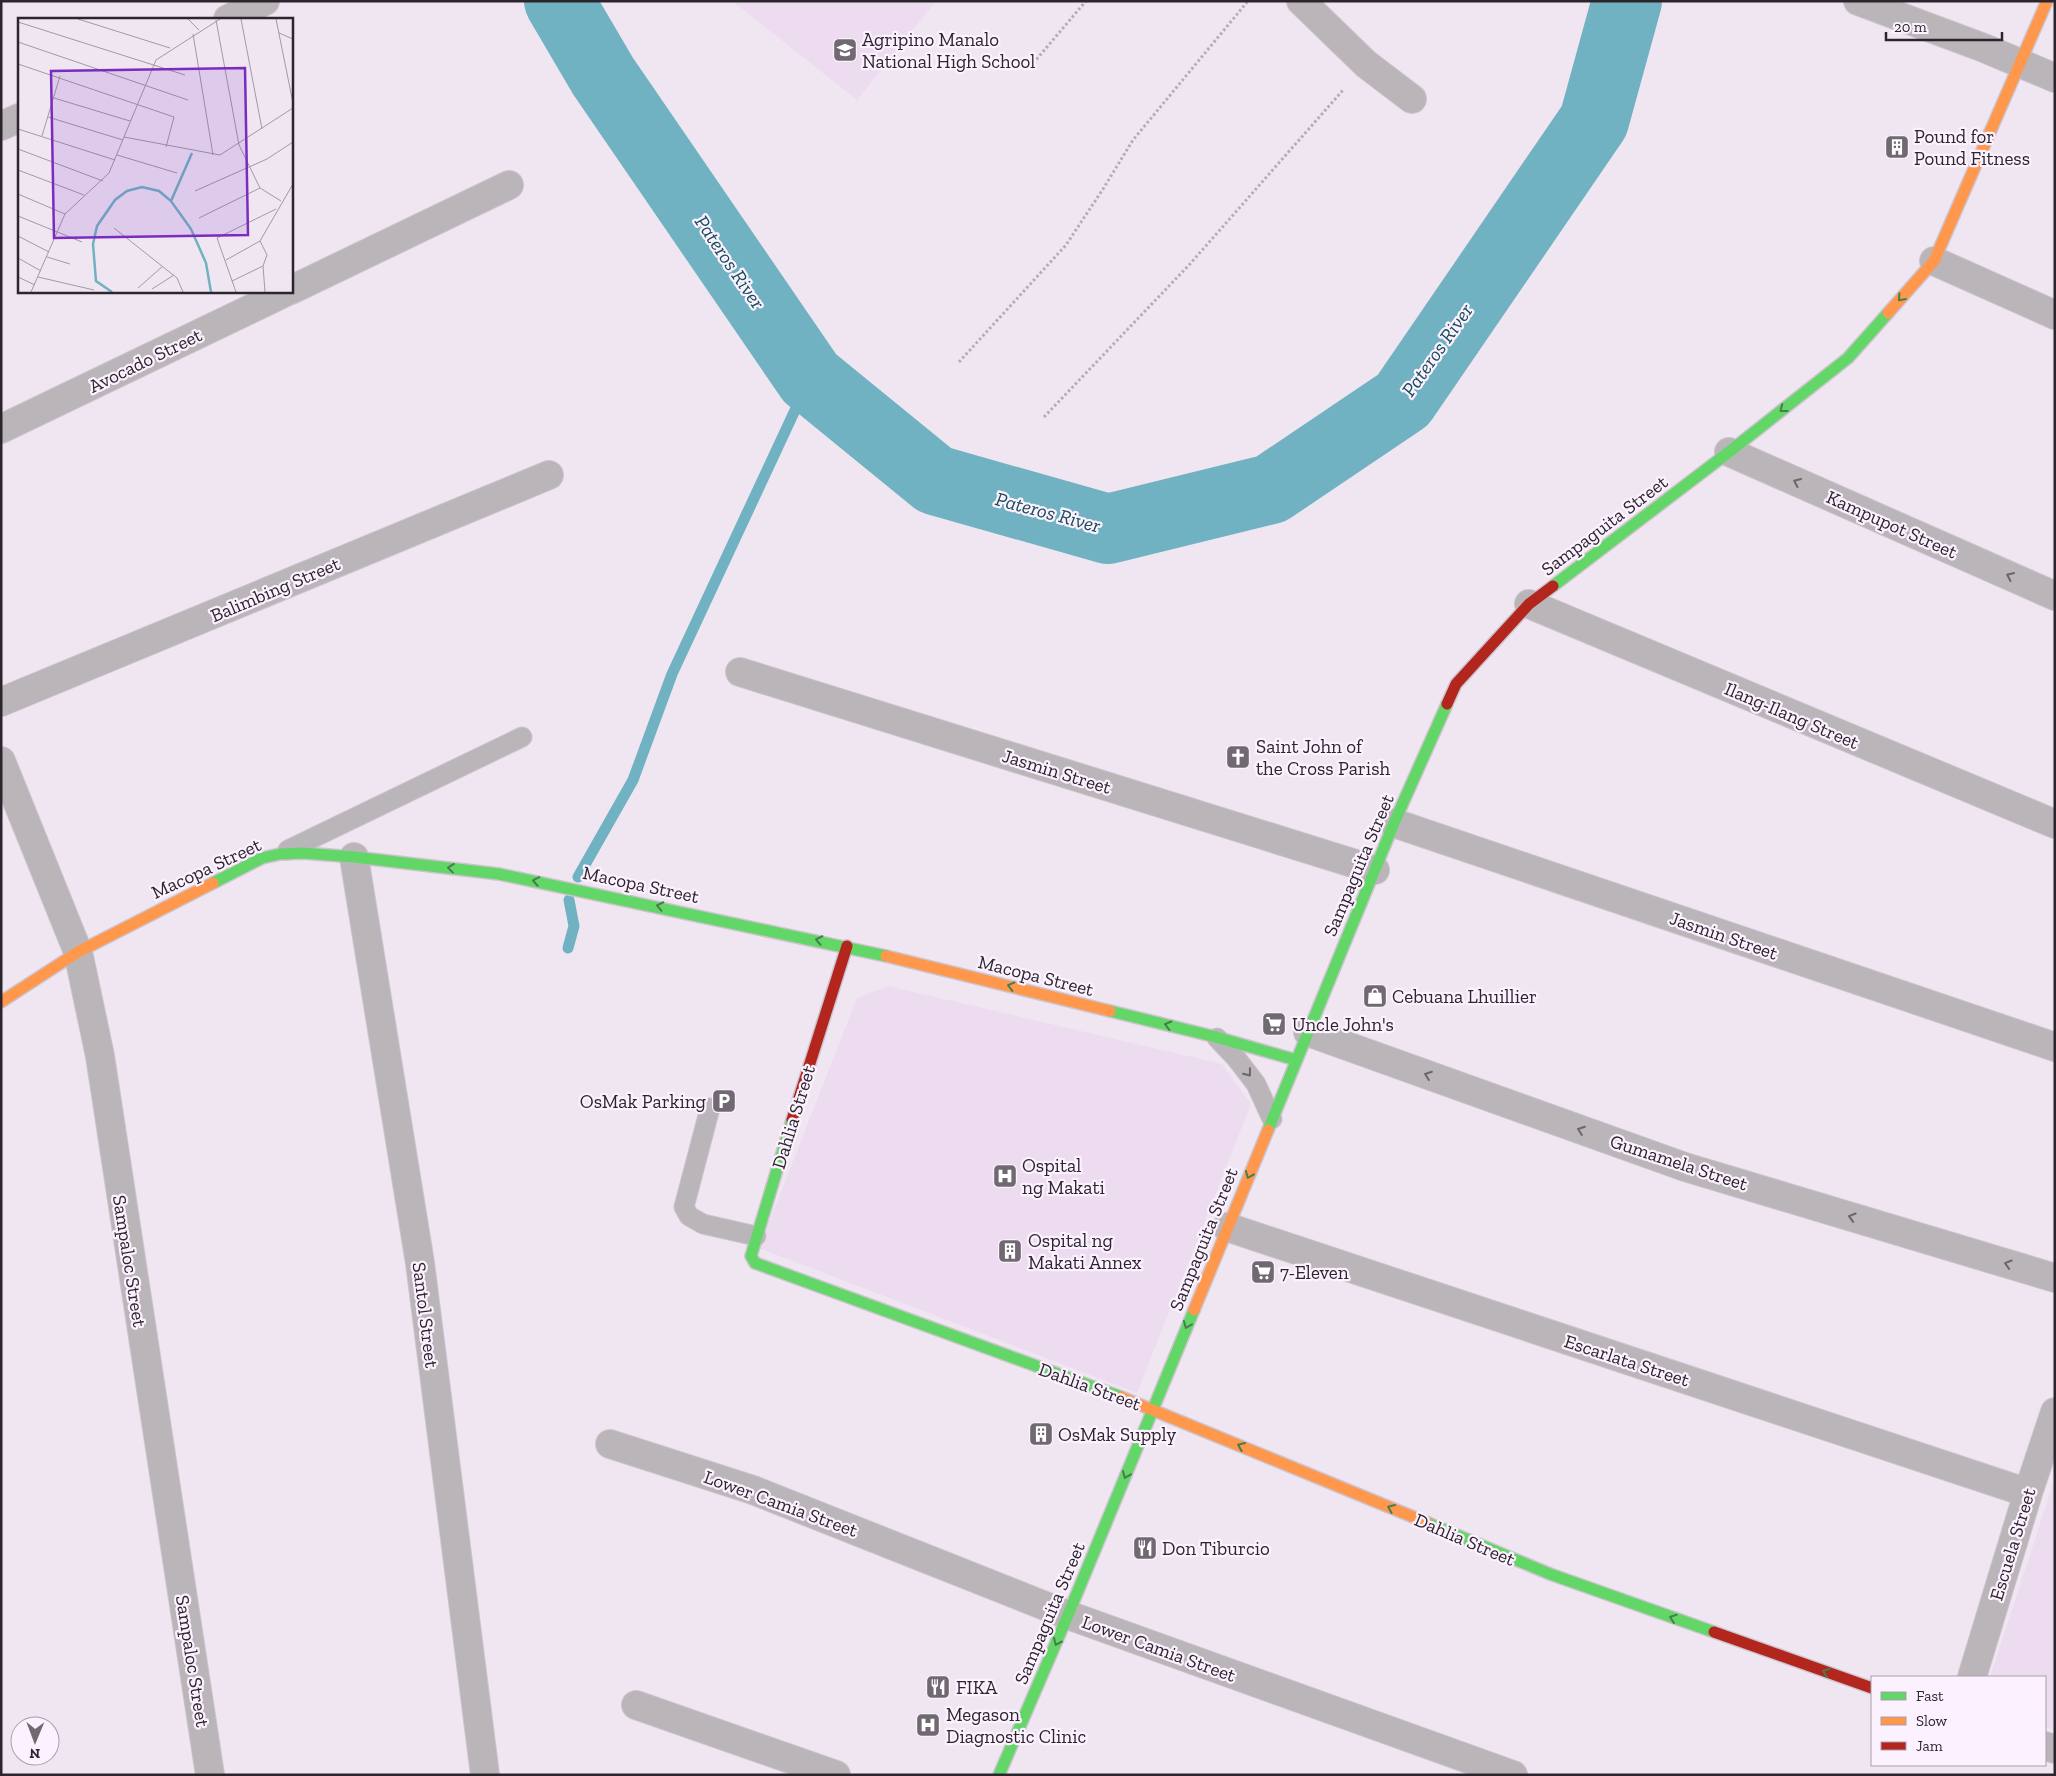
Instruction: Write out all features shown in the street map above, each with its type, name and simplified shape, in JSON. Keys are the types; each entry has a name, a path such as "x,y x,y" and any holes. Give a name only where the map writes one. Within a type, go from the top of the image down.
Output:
{"street":[{"path":"230,18 265,1"},
{"path":"1301,1 1366,64 1412,99"},
{"path":"1858,1 2020,62 2055,78"},
{"name":"Sampaguita Street","path":"998,1775 1068,1615 1394,823 1456,684 1529,604 1729,452 1848,358 1934,261 2047,1"},
{"path":"1,126 18,118"},
{"name":"Avocado Street","path":"292,289 509,185"},
{"path":"1934,261 2055,315"},
{"name":"Avocado Street","path":"1,429 286,292"},
{"name":"Kampupot Street","path":"1729,452 2055,596"},
{"name":"Balimbing Street","path":"1,702 549,475"},
{"name":"Ilang-Ilang Street","path":"1529,604 2055,824"},
{"name":"Jasmin Street","path":"740,672 1375,870"},
{"name":"Sampaloc Street","path":"1,761 78,952 100,1056 210,1775"},
{"name":"Jasmin Street","path":"1394,823 2055,1047"},
{"name":"Macopa Street","path":"1,1002 78,952 262,858 280,854 319,854 499,874 572,888 847,946 1216,1037 1296,1060"},
{"name":"Santol Street","path":"354,857 420,1263 485,1775"},
{"name":"Dahlia Street","path":"847,946 756,1236 751,1256 755,1263 1153,1409 1550,1574 1871,1688"},
{"name":"Gumamela Street","path":"1308,1032 1685,1167 2055,1278"},
{"name":"Escarlata Street","path":"1227,1227 2028,1493"},
{"name":"Escuela Street","path":"1972,1676 2028,1493 2055,1412"},
{"name":"Lower Camia Street","path":"610,1444 753,1490 1068,1615 1513,1775"},
{"path":"636,1705 836,1775"}],"lane":[{"path":"280,854 522,737"},
{"path":"1216,1037 1236,1058 1256,1084 1272,1119"},
{"path":"710,1108 684,1206 689,1216 703,1224 756,1236"}],"path":[{"path":"1030,66 1086,1"},
{"path":"959,362 1066,245 1104,189 1133,140 1248,1"},
{"path":"1044,417 1189,265 1366,64"}],"shaded area":[{"name":"Agripino Manalo National High School","path":"732,1 936,1 857,100"},
{"name":"Ospital ng Makati","path":"888,986 1222,1064 1251,1104 1137,1393 759,1248 857,998"},
{"path":"2055,1478 2055,1730 2046,1727 2046,1676 1990,1676"}],"waterway":[{"name":"Pateros River","path":"559,1 603,76 810,378 935,480 1108,529 1271,489 1403,400 1594,121 1627,1"},
{"path":"578,877 633,780 672,674 810,378"},
{"path":"568,948 574,926 569,900"}],"traffic: fast":[{"path":"1553,586 1729,452 1848,358 1888,313"},
{"path":"1268,1130 1394,823 1447,704"},
{"path":"213,883 262,858 280,854 303,853 354,857 499,874 886,956"},
{"path":"1110,1011 1216,1037 1296,1060"},
{"path":"792,1120 751,1256 755,1263 1121,1397"},
{"path":"999,1775 1068,1615 1194,1310"},
{"path":"1428,1523 1550,1574 1714,1632"}],"traffic: slow":[{"path":"1888,313 1934,261 2047,1"},
{"path":"1,1002 78,952 213,883"},
{"path":"886,956 1110,1011"},
{"path":"1194,1310 1268,1130"},
{"path":"1121,1397 1428,1523"}],"traffic: jam":[{"path":"1447,704 1456,684 1529,604 1553,586"},
{"path":"792,1120 847,946"},
{"path":"1714,1632 1871,1688"}],"place":[{"name":"Agripino Manalo National High School","path":"845,50"},
{"name":"Pound for Pound Fitness","path":"1897,147"},
{"name":"Saint John of the Cross Parish","path":"1238,757"},
{"name":"Cebuana Lhuillier","path":"1375,996"},
{"name":"Uncle John's","path":"1274,1024"},
{"name":"OsMak Parking","path":"724,1101"},
{"name":"Ospital ng Makati","path":"1005,1176"},
{"name":"Ospital ng Makati Annex","path":"1010,1251"},
{"name":"7-Eleven","path":"1263,1272"},
{"name":"OsMak Supply","path":"1041,1434"},
{"name":"Don Tiburcio","path":"1145,1548"},
{"name":"FIKA","path":"938,1687"},
{"name":"Megason Diagnostic Clinic","path":"928,1725"}]}
